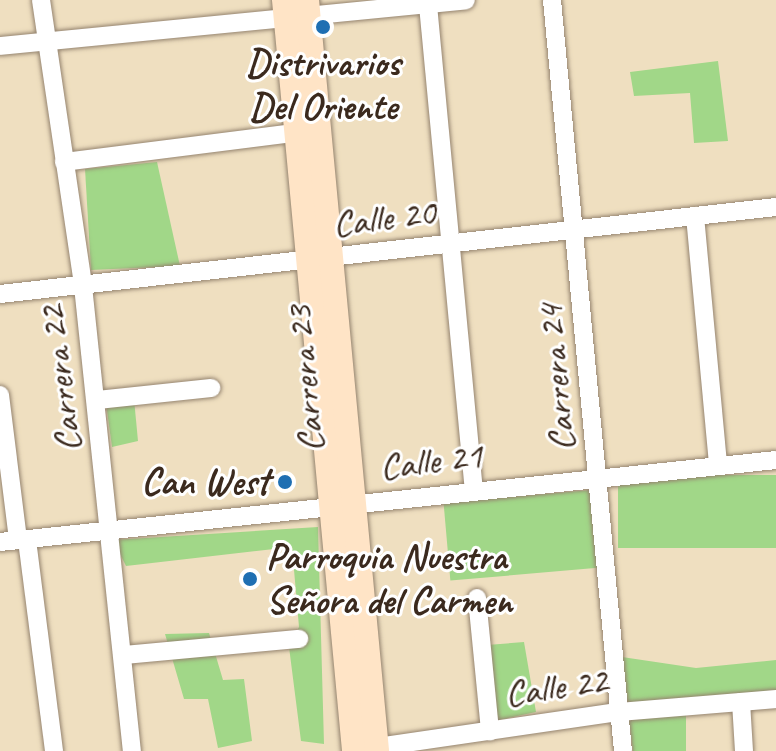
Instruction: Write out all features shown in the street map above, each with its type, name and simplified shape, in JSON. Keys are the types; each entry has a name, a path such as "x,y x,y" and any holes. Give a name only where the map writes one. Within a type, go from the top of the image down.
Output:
{"street":[{"name":"Carrera 22","path":"41,0 83,286 113,531 132,751"},
{"path":"0,46 296,8 428,5 466,0"},
{"name":"Carrera 24","path":"552,0 578,228 623,751"},
{"path":"428,5 474,489"},
{"name":"Carrera 23","path":"296,8 295,133 319,261"},
{"name":"Carrera 23","path":"296,8 366,750"},
{"path":"64,162 295,133"},
{"name":"Calle 20","path":"0,294 319,261 776,207"},
{"path":"695,216 718,466"},
{"path":"97,400 211,388"},
{"path":"0,395 15,541 54,751"},
{"name":"Calle 21","path":"15,541 474,489 776,460"},
{"path":"477,598 490,731"},
{"path":"125,655 299,639"},
{"name":"Calle 22","path":"345,751 619,712 776,699"},
{"path":"741,702 744,751"}],"green space":[{"path":"718,61 728,141 694,143 690,93 634,96 630,72"},
{"path":"157,162 180,266 91,270 85,169"},
{"path":"105,396 134,399 138,441 112,447"},
{"path":"618,475 776,475 776,548 618,548"},
{"path":"591,490 598,568 450,581 444,503"},
{"path":"318,527 324,744 301,741 289,647 299,627 292,547 126,566 113,540"},
{"path":"209,633 223,680 244,679 252,741 218,748 208,699 184,699 165,634"},
{"path":"524,642 536,712 490,722 487,645"},
{"path":"622,657 696,668 776,660 776,690 628,707"},
{"path":"686,714 686,751 633,751 629,720"}],"place":[{"name":"Distrivarios Del Oriente","path":"323,27"},
{"name":"Can West","path":"285,482"},
{"name":"Parroquia Nuestra Señora del Carmen","path":"250,579"}]}
